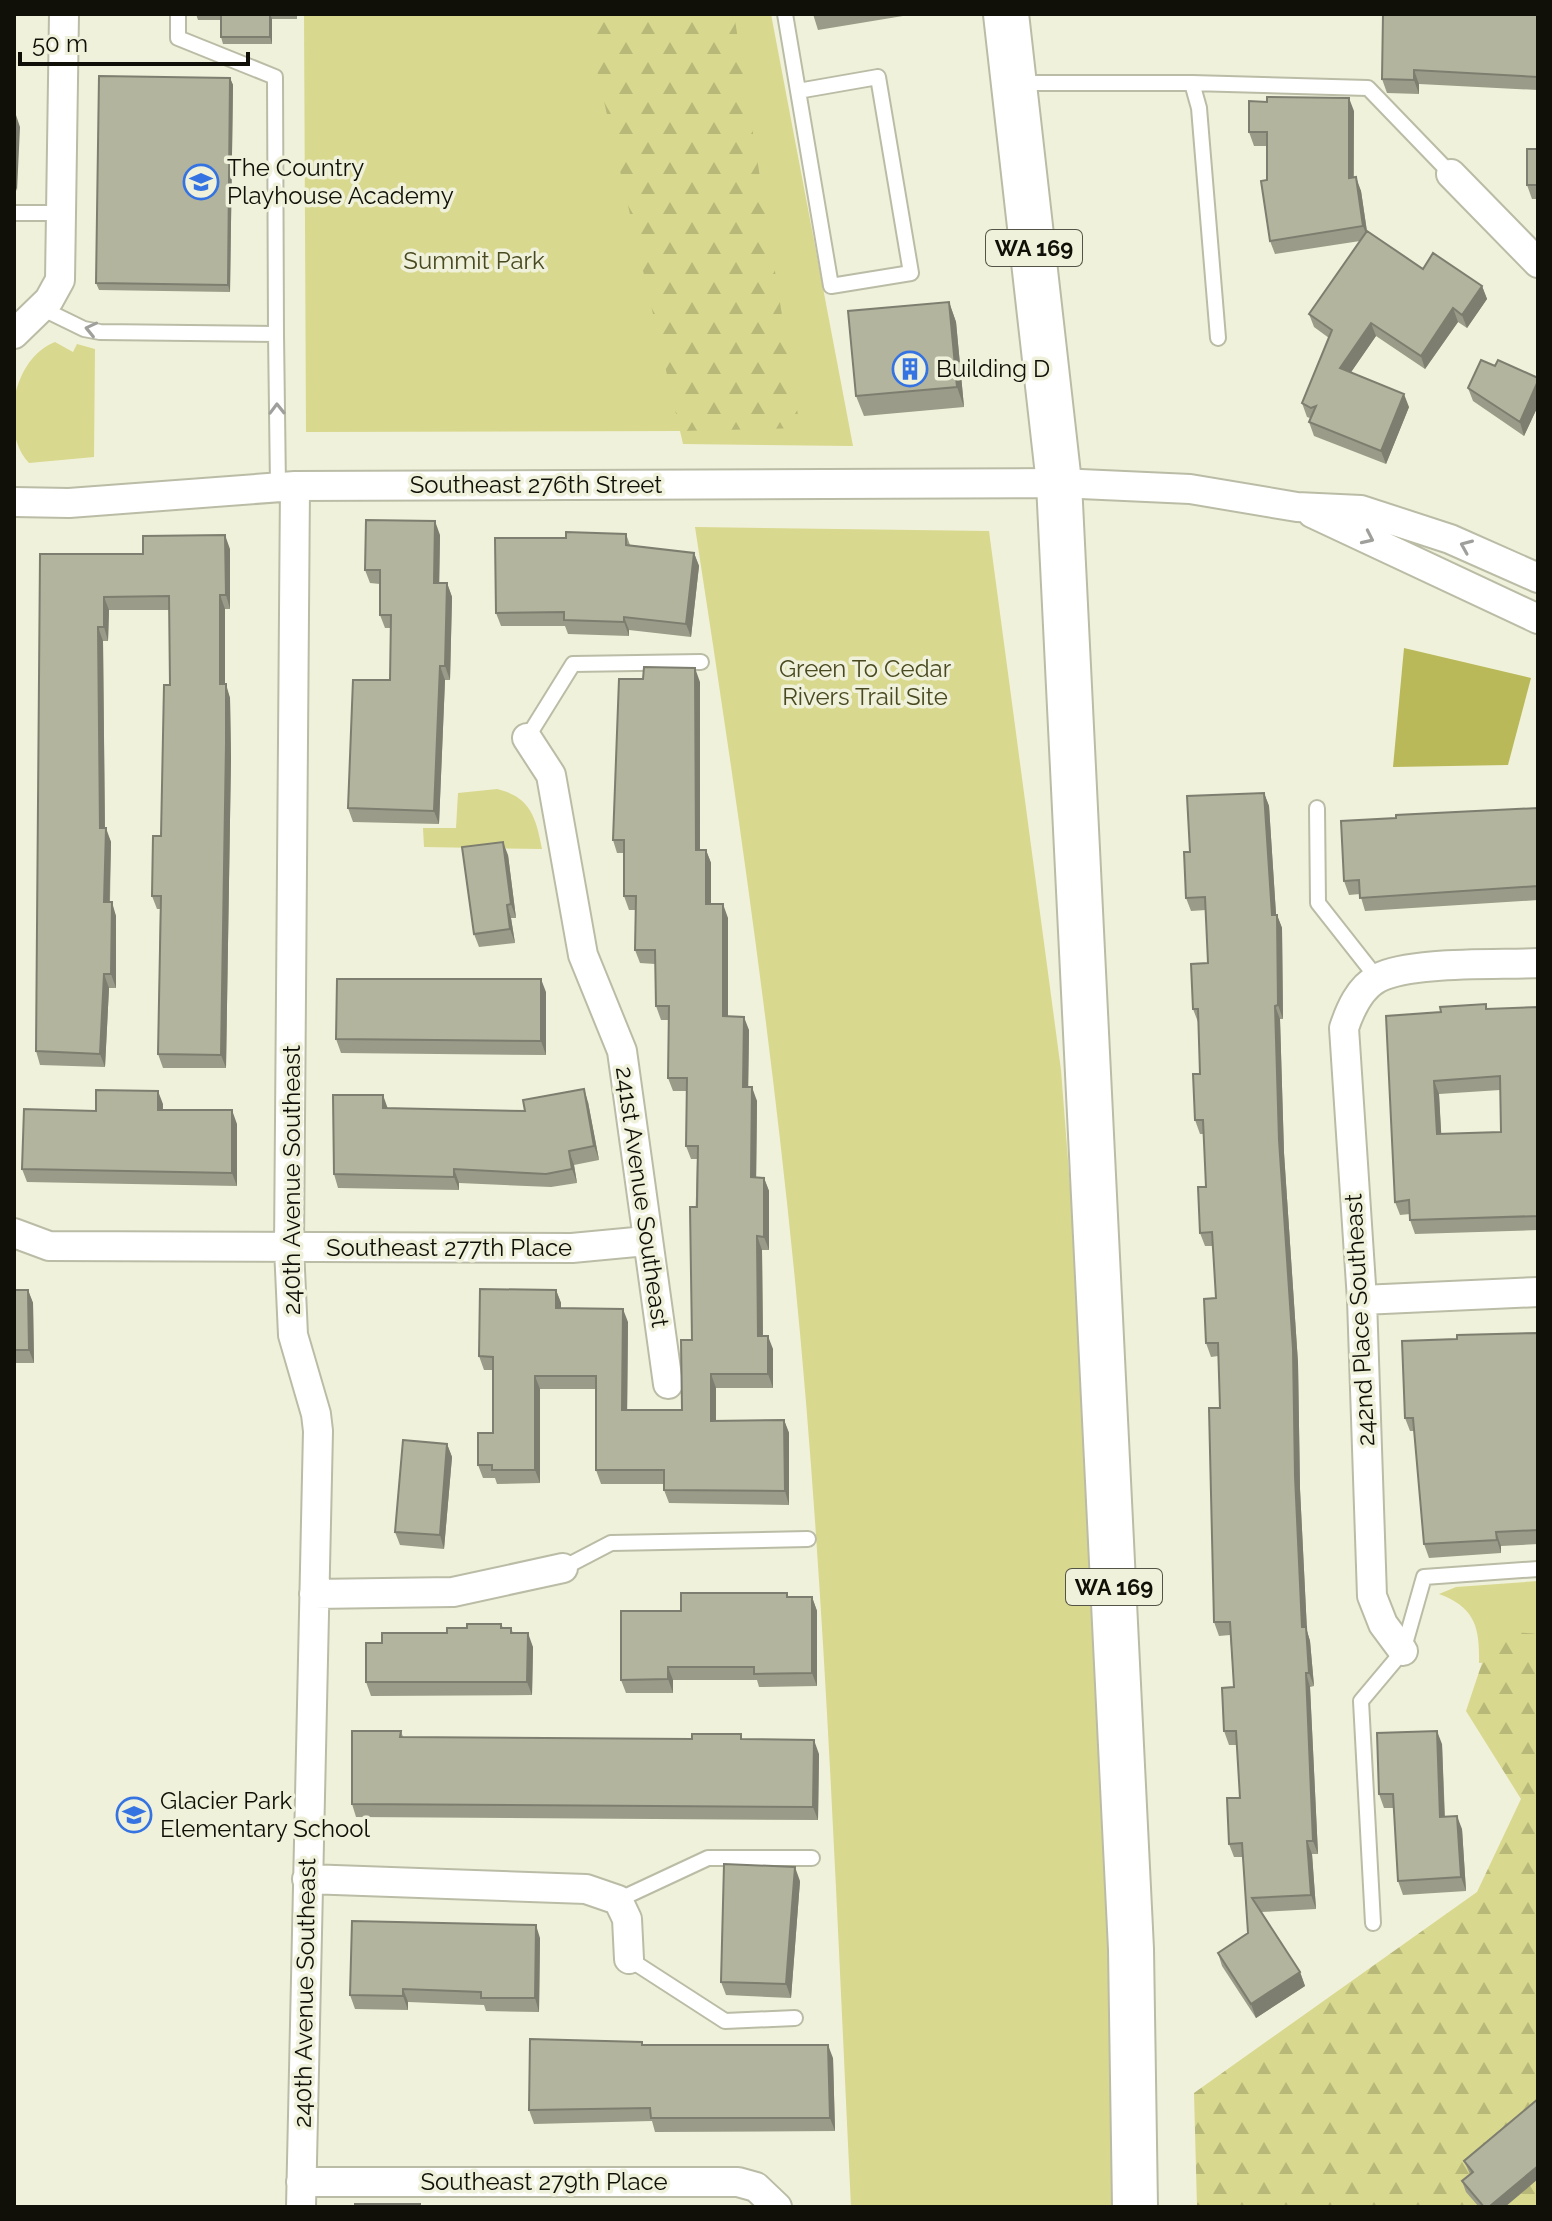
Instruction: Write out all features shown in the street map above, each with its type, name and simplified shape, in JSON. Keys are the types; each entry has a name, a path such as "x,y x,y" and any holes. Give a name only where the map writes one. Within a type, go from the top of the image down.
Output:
{"main road":[{"name":"WA 169","path":"1006,14 1059,483 1131,1949 1135,2207"}],"street":[{"path":"14,334 41,308 60,280 64,14"},
{"path":"1451,174 1538,263"},
{"name":"Southeast 276th Street","path":"14,502 69,503 286,486 1059,483 1190,489 1297,507"},
{"name":"240th Avenue Southeast","path":"286,486 289,1248 293,1335 318,1431 301,2194"},
{"path":"1297,507 1361,510 1450,539 1538,578"},
{"path":"1297,507 1538,619"},
{"name":"241st Avenue Southeast","path":"527,738 551,775 583,955 622,1051 668,1384"},
{"path":"1372,983 1405,970 1538,963"},
{"name":"242nd Place Southeast","path":"1372,983 1351,1007 1344,1028 1343,1051 1362,1300 1372,1596 1383,1624 1403,1651"},
{"name":"Southeast 277th Place","path":"14,1233 49,1246 572,1248 646,1241"},
{"path":"1362,1300 1538,1292"},
{"path":"314,1594 453,1592 563,1568"},
{"path":"307,1879 586,1889 618,1900 627,1919 629,1959"},
{"name":"Southeast 279th Place","path":"301,2194 738,2182 756,2187 777,2207"}],"lane":[{"path":"178,14 178,38 275,77 276,334 286,486"},
{"path":"785,14 798,91 831,286 911,273 878,77 798,91"},
{"path":"1016,83 1192,83 1368,88 1451,174"},
{"path":"1192,83 1199,108 1218,338"},
{"path":"14,213 62,213"},
{"path":"41,308 84,329 100,332 276,334"},
{"path":"527,738 573,664 701,662"},
{"path":"1317,808 1318,903 1372,983"},
{"path":"563,1568 611,1543 808,1539"},
{"path":"1373,1923 1361,1701 1403,1651 1424,1577 1538,1569"},
{"path":"618,1900 708,1858 812,1858"},
{"path":"629,1959 725,2021 795,2018"}],"green space":[{"name":"Summit Park","path":"304,14 771,14 853,446 683,444 680,431 306,432"},
{"path":"589,14 734,14 800,428 680,431 585,19"},
{"path":"55,342 73,352 77,344 95,349 94,457 29,463 20,450 15,434 15,398 28,364 40,351"},
{"name":"Green To Cedar Rivers Trail Site","path":"695,527 989,531 1061,1070 1094,1497 1130,2207 851,2207 820,1603 796,1292 758,964"},
{"path":"497,789 525,803 534,819 542,849 424,847 423,828 456,828 458,793"},
{"path":"1538,1581 1538,1631 1519,1660 1479,1663 1478,1638 1472,1620 1460,1605 1439,1594 1456,1587"},
{"path":"1493,1630 1538,1634 1538,2207 1197,2207 1194,2093 1477,1892 1521,1799 1466,1711"}],"shaded area":[{"path":"1404,648 1531,678 1508,765 1393,767"}],"building":[{"path":"221,14 270,14 270,37 221,37"},
{"path":"1383,14 1538,14 1538,77 1414,70 1414,80 1382,79"},
{"path":"99,76 230,78 228,285 96,283"},
{"path":"1267,97 1349,98 1349,178 1356,177 1363,226 1270,241 1261,181 1267,180 1267,132 1249,132 1249,101 1267,102"},
{"path":"1527,149 1538,149 1538,185 1527,185"},
{"path":"1367,231 1423,269 1433,253 1482,286 1462,315 1453,308 1421,356 1371,323 1340,368 1404,394 1381,451 1309,422 1316,406 1311,408 1302,403 1332,330 1309,314"},
{"name":"Building D","path":"949,302 957,387 856,396 848,311"},
{"path":"1481,360 1495,366 1498,360 1538,378 1520,422 1468,388"},
{"path":"366,520 435,521 434,583 447,583 445,666 440,666 434,811 348,808 353,680 390,680 391,615 380,615 380,570 365,570"},
{"path":"566,532 626,534 626,545 694,553 686,624 624,617 624,622 564,620 564,612 496,613 495,538 566,538"},
{"path":"225,535 226,595 220,595 220,684 226,684 221,1055 158,1054 161,896 152,896 153,836 161,836 164,685 170,685 169,596 104,597 104,627 98,627 100,828 106,828 104,902 112,902 111,974 104,974 100,1054 36,1051 40,554 143,554 143,536"},
{"path":"644,667 695,668 696,850 706,850 706,904 723,904 723,1016 744,1017 743,1087 752,1087 751,1177 764,1178 764,1237 757,1236 758,1336 768,1336 768,1374 711,1374 711,1421 784,1420 785,1491 664,1490 664,1470 596,1470 596,1376 535,1376 535,1470 492,1470 492,1465 478,1465 478,1433 493,1433 493,1357 479,1356 480,1289 556,1290 556,1308 623,1309 622,1410 682,1410 681,1340 692,1340 690,1207 697,1207 698,1146 686,1146 687,1078 668,1078 669,1006 656,1006 655,950 635,950 636,896 624,896 624,840 613,840 619,679 643,679"},
{"path":"1264,793 1272,915 1277,915 1278,1005 1275,1006 1279,1140 1293,1349 1302,1627 1306,1627 1309,1673 1306,1673 1313,1841 1307,1841 1311,1895 1252,1898 1300,1972 1251,2004 1218,1953 1248,1933 1242,1843 1229,1844 1227,1798 1240,1798 1236,1731 1224,1731 1222,1688 1234,1687 1230,1622 1214,1622 1209,1408 1220,1408 1218,1343 1206,1343 1204,1299 1216,1298 1212,1232 1200,1233 1198,1187 1206,1187 1203,1120 1195,1120 1193,1074 1200,1074 1198,1009 1193,1009 1191,964 1208,963 1205,897 1186,898 1184,852 1190,852 1187,796"},
{"path":"1538,808 1538,886 1360,898 1359,880 1344,881 1341,821"},
{"path":"503,842 511,904 507,905 510,929 474,934 462,847"},
{"path":"337,979 541,979 541,1041 336,1039"},
{"path":"1486,1004 1486,1009 1538,1007 1538,1216 1410,1220 1409,1200 1395,1202 1386,1016 1441,1012 1440,1007","holes":["1500,1076 1501,1132 1437,1134 1434,1081"]},
{"path":"584,1089 594,1146 569,1151 572,1169 546,1174 454,1169 454,1177 334,1174 333,1095 383,1095 383,1108 525,1111 523,1100"},
{"path":"96,1090 158,1091 158,1110 232,1110 232,1173 22,1169 24,1109 96,1111"},
{"path":"14,1290 28,1290 29,1350 14,1350"},
{"path":"1538,1333 1538,1530 1496,1532 1497,1540 1424,1544 1413,1418 1405,1418 1402,1341 1457,1339 1457,1335"},
{"path":"403,1440 447,1444 440,1535 395,1532"},
{"path":"681,1593 787,1593 787,1597 812,1597 812,1673 754,1674 754,1667 668,1667 668,1679 621,1680 621,1611 681,1611"},
{"path":"467,1624 501,1624 501,1628 511,1628 511,1633 528,1633 527,1682 366,1682 366,1643 382,1643 382,1633 447,1633 447,1628 467,1628"},
{"path":"352,1731 401,1731 400,1737 692,1739 692,1734 741,1734 741,1739 814,1740 813,1807 352,1804"},
{"path":"1437,1731 1440,1817 1457,1816 1461,1877 1398,1881 1393,1794 1379,1794 1377,1733"},
{"path":"724,1864 795,1867 786,1984 721,1982"},
{"path":"352,1921 536,1925 535,1998 481,1998 481,1992 403,1989 403,1996 350,1995"},
{"path":"530,2039 642,2042 642,2045 828,2045 830,2118 651,2118 650,2108 529,2110"},
{"path":"1538,2099 1538,2166 1490,2206 1538,2207 1484,2207 1462,2181 1473,2172 1464,2161"},
{"path":"355,2204 420,2204 420,2207 355,2207"}],"place":[{"name":"The Country Playhouse Academy","path":"201,182"},
{"name":"Building D","path":"910,369"},
{"name":"Glacier Park Elementary School","path":"134,1815"}]}
